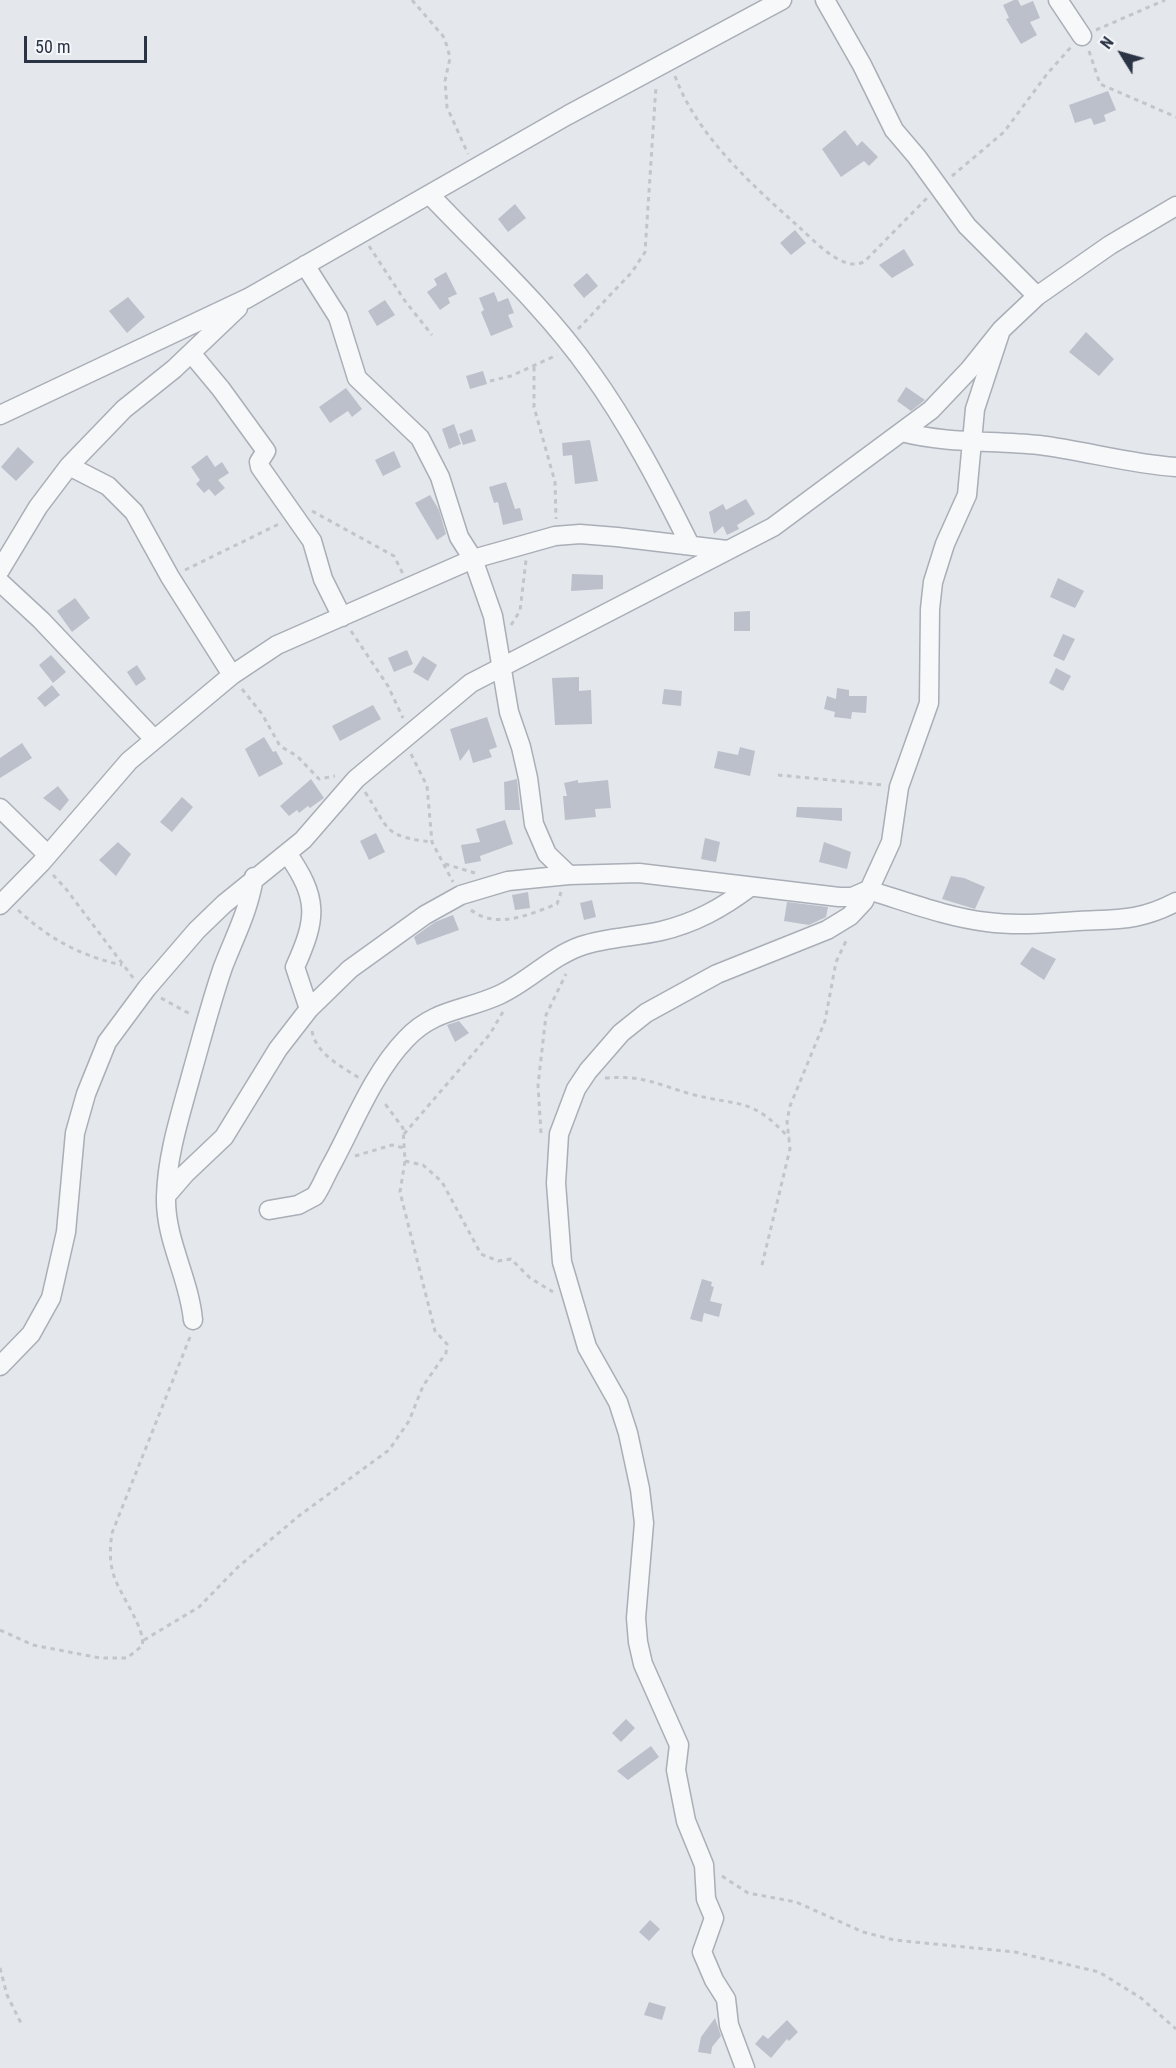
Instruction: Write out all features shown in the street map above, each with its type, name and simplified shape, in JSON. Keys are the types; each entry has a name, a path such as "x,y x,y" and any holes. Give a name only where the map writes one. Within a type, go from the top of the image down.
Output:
{"street":[{"path":"0,415 248,298 666,62 782,0"},
{"path":"825,0 862,65 894,130 917,157 938,189 983,243 1037,296"},
{"path":"1058,0 1082,36"},
{"path":"431,196 529,295 589,369 626,425 690,545"},
{"path":"0,1366 31,1334 51,1298 66,1232 75,1133 86,1094 107,1042 147,988 197,930 254,877 303,840 356,779 407,734 471,683 503,664 772,526 931,410 969,370 1001,330 1037,296 1110,245 1176,206"},
{"path":"305,265 338,317 357,378 410,426 432,458 459,537 473,559 488,600 497,632 509,712 521,747 528,778 534,824 547,854 562,876"},
{"path":"0,570 38,507 69,466 124,409 190,353 248,298"},
{"path":"745,2068 729,2025 726,1998 714,1980 702,1952 714,1918 706,1899 705,1870 686,1821 676,1770 679,1745 643,1664 638,1642 636,1617 644,1523 640,1489 628,1433 618,1402 587,1347 562,1262 556,1157 559,1134 582,1080 621,1033 646,1013 717,974 827,930 856,911 870,891 891,842 899,787 929,703 930,609 933,582 945,544 967,495 975,409 1001,330"},
{"path":"190,353 221,389 266,451 258,464 312,541 323,579 342,617"},
{"path":"902,432 934,440 973,440 1038,445 1135,463 1176,467"},
{"path":"69,466 108,486 134,512 170,577 232,675"},
{"path":"3,902 45,859 129,760 232,675 277,645 473,559 555,536 580,534 727,550"},
{"path":"0,582 41,620 153,738"},
{"path":"0,808 45,859"},
{"path":"287,853 302,877 311,902 312,923 309,938 295,967 309,1008"},
{"path":"166,1196 185,1174 224,1137 278,1049 309,1008 350,969 425,915 461,895 508,881 562,876 658,874 846,897 870,891 914,906 965,918 1018,924 1130,919 1152,915 1176,902"},
{"path":"193,1320 191,1295 167,1227 166,1196 175,1131 224,965 250,905 254,877"},
{"path":"269,1210 310,1201 320,1190 371,1088 401,1044 426,1021 437,1015 501,995 551,961 578,947 608,939 661,931 694,922 724,906 750,887"}],"path":[{"path":"412,0 443,36 447,46 450,58 445,81 447,107 467,147 470,173"},
{"path":"666,62 688,105 739,169 813,240 846,263 864,262 918,206 1004,132 1047,74 1082,36 1165,0"},
{"path":"1082,36 1100,84 1176,117"},
{"path":"490,381 556,356 590,314 632,272 645,252 654,104 666,62"},
{"path":"362,234 405,301 432,335"},
{"path":"534,366 536,422 555,482 555,536"},
{"path":"497,632 509,629 520,611 527,543"},
{"path":"342,617 388,686 402,714 412,757 427,786 432,842 472,911 486,920 509,919 557,904 561,896 562,876"},
{"path":"232,675 262,714 280,746 297,756 314,776 325,779 347,773 356,779 387,828 394,835 400,838 432,842"},
{"path":"778,776 899,787"},
{"path":"45,859 131,976 166,1002 206,1023"},
{"path":"3,902 47,935 93,958 123,965"},
{"path":"762,1265 787,1161 790,1139 788,1120 794,1094 825,1021 836,962 842,946 854,929 856,911"},
{"path":"542,1143 538,1085 546,1016 578,947"},
{"path":"404,1134 500,1022 505,1003 501,995"},
{"path":"0,1630 33,1645 115,1659 136,1653 144,1640 199,1607 238,1567 300,1515 389,1450 409,1421 423,1386 444,1359 447,1346 435,1331 417,1269 400,1192 405,1161 404,1134 400,1122 371,1088 318,1046 314,1039 309,1008"},
{"path":"582,1080 642,1077 689,1093 734,1100 760,1111 774,1121 790,1139"},
{"path":"336,1156 353,1157 396,1144 404,1148"},
{"path":"405,1161 425,1166 442,1182 462,1222 484,1257 491,1257 499,1261 511,1259 518,1268 549,1290 572,1296"},
{"path":"144,1640 114,1577 111,1562 112,1533 134,1472 179,1371 188,1346 193,1320"},
{"path":"700,1857 724,1878 748,1893 780,1897 796,1902 863,1932 894,1940 1016,1952 1099,1972 1141,1998 1176,2029"},
{"path":"0,1968 7,1995 22,2025"}],"building":[{"path":"1018,0 1021,6 1033,1 1040,18 1030,22 1037,35 1021,44 1006,19 1009,18 1003,5"},
{"path":"1108,91 1116,110 1104,115 1106,121 1094,125 1091,118 1075,123 1069,105"},
{"path":"845,130 857,146 862,141 878,157 869,166 864,161 841,177 822,149"},
{"path":"515,204 526,218 508,232 498,219"},
{"path":"795,230 806,243 791,255 780,243"},
{"path":"904,249 914,265 892,278 879,265"},
{"path":"446,272 457,294 448,298 450,303 440,310 427,292 437,285 434,279"},
{"path":"587,273 598,286 584,298 573,285"},
{"path":"494,292 498,302 508,298 514,313 508,315 513,327 491,336 481,312 484,310 479,298"},
{"path":"128,297 145,317 127,333 109,311"},
{"path":"385,300 395,315 377,326 368,311"},
{"path":"1086,332 1114,359 1099,376 1069,352"},
{"path":"483,371 487,384 470,389 466,376"},
{"path":"906,387 925,400 911,411 897,401"},
{"path":"346,388 362,409 352,417 348,411 330,423 319,407"},
{"path":"454,424 461,444 449,449 442,429"},
{"path":"472,429 476,441 463,445 459,434"},
{"path":"590,440 598,481 575,484 572,455 563,456 562,443"},
{"path":"18,447 34,462 16,481 1,467"},
{"path":"394,451 401,467 383,476 375,460"},
{"path":"207,455 215,467 222,462 229,473 218,480 225,488 215,496 209,489 204,493 196,484 200,480 191,467"},
{"path":"506,482 515,509 520,508 523,520 503,525 498,502 494,503 489,487"},
{"path":"430,495 439,510 446,534 437,540 415,503"},
{"path":"746,499 755,514 737,525 739,529 727,535 723,526 714,534 709,512 723,504 726,510"},
{"path":"572,574 603,575 603,589 571,591"},
{"path":"1058,578 1084,591 1075,608 1050,597"},
{"path":"75,598 90,618 72,632 57,611"},
{"path":"750,611 750,631 734,631 734,612"},
{"path":"1063,634 1075,639 1064,661 1053,656"},
{"path":"407,650 413,664 394,672 388,658"},
{"path":"51,655 66,672 53,683 39,665"},
{"path":"423,656 437,665 428,681 413,672"},
{"path":"137,665 146,679 136,686 127,672"},
{"path":"1056,668 1071,676 1063,691 1049,683"},
{"path":"579,677 579,691 591,690 592,724 555,725 552,678"},
{"path":"52,685 60,695 45,707 37,698"},
{"path":"837,688 849,690 849,696 867,696 866,713 852,712 851,719 834,717 835,712 824,709 827,696 836,699"},
{"path":"664,689 682,691 681,706 662,704"},
{"path":"373,705 381,719 340,741 332,726"},
{"path":"487,717 497,747 489,750 492,757 473,763 469,749 460,761 450,729"},
{"path":"264,737 283,764 259,777 245,749"},
{"path":"22,743 32,758 0,778 0,758"},
{"path":"740,747 755,751 750,776 714,768 718,751 738,755"},
{"path":"311,779 324,798 310,808 308,806 299,813 297,810 289,816 280,806"},
{"path":"517,779 520,810 505,810 504,782"},
{"path":"578,780 578,783 608,780 611,808 595,809 596,817 565,820 563,796 567,796 564,783"},
{"path":"58,786 69,800 60,811 43,798"},
{"path":"182,797 193,807 172,832 160,822"},
{"path":"797,807 842,808 842,821 796,817"},
{"path":"505,820 513,844 480,856 481,861 465,864 461,845 480,842 476,829"},
{"path":"376,833 385,852 369,860 360,841"},
{"path":"705,838 720,842 716,862 701,859"},
{"path":"118,842 131,854 116,876 99,860"},
{"path":"824,842 851,852 847,869 819,862"},
{"path":"951,876 964,878 985,887 975,909 942,899"},
{"path":"528,892 530,908 515,910 512,895"},
{"path":"592,900 596,917 584,920 580,903"},
{"path":"787,902 828,907 826,917 809,925 784,921"},
{"path":"453,915 459,930 417,945 414,937 435,922"},
{"path":"1032,947 1056,959 1044,980 1020,964"},
{"path":"459,1021 469,1033 455,1042 447,1025"},
{"path":"702,1279 712,1282 711,1286 714,1287 710,1301 722,1304 719,1317 704,1313 702,1322 690,1319"},
{"path":"626,1719 635,1728 621,1742 612,1733"},
{"path":"651,1746 659,1757 628,1780 617,1771"},
{"path":"650,1920 660,1929 649,1941 639,1932"},
{"path":"649,2002 666,2007 662,2020 644,2015"},
{"path":"715,2018 721,2036 712,2047 711,2054 698,2052 701,2037"},
{"path":"787,2020 798,2032 789,2041 787,2039 771,2058 755,2044 763,2035 768,2039"}]}
